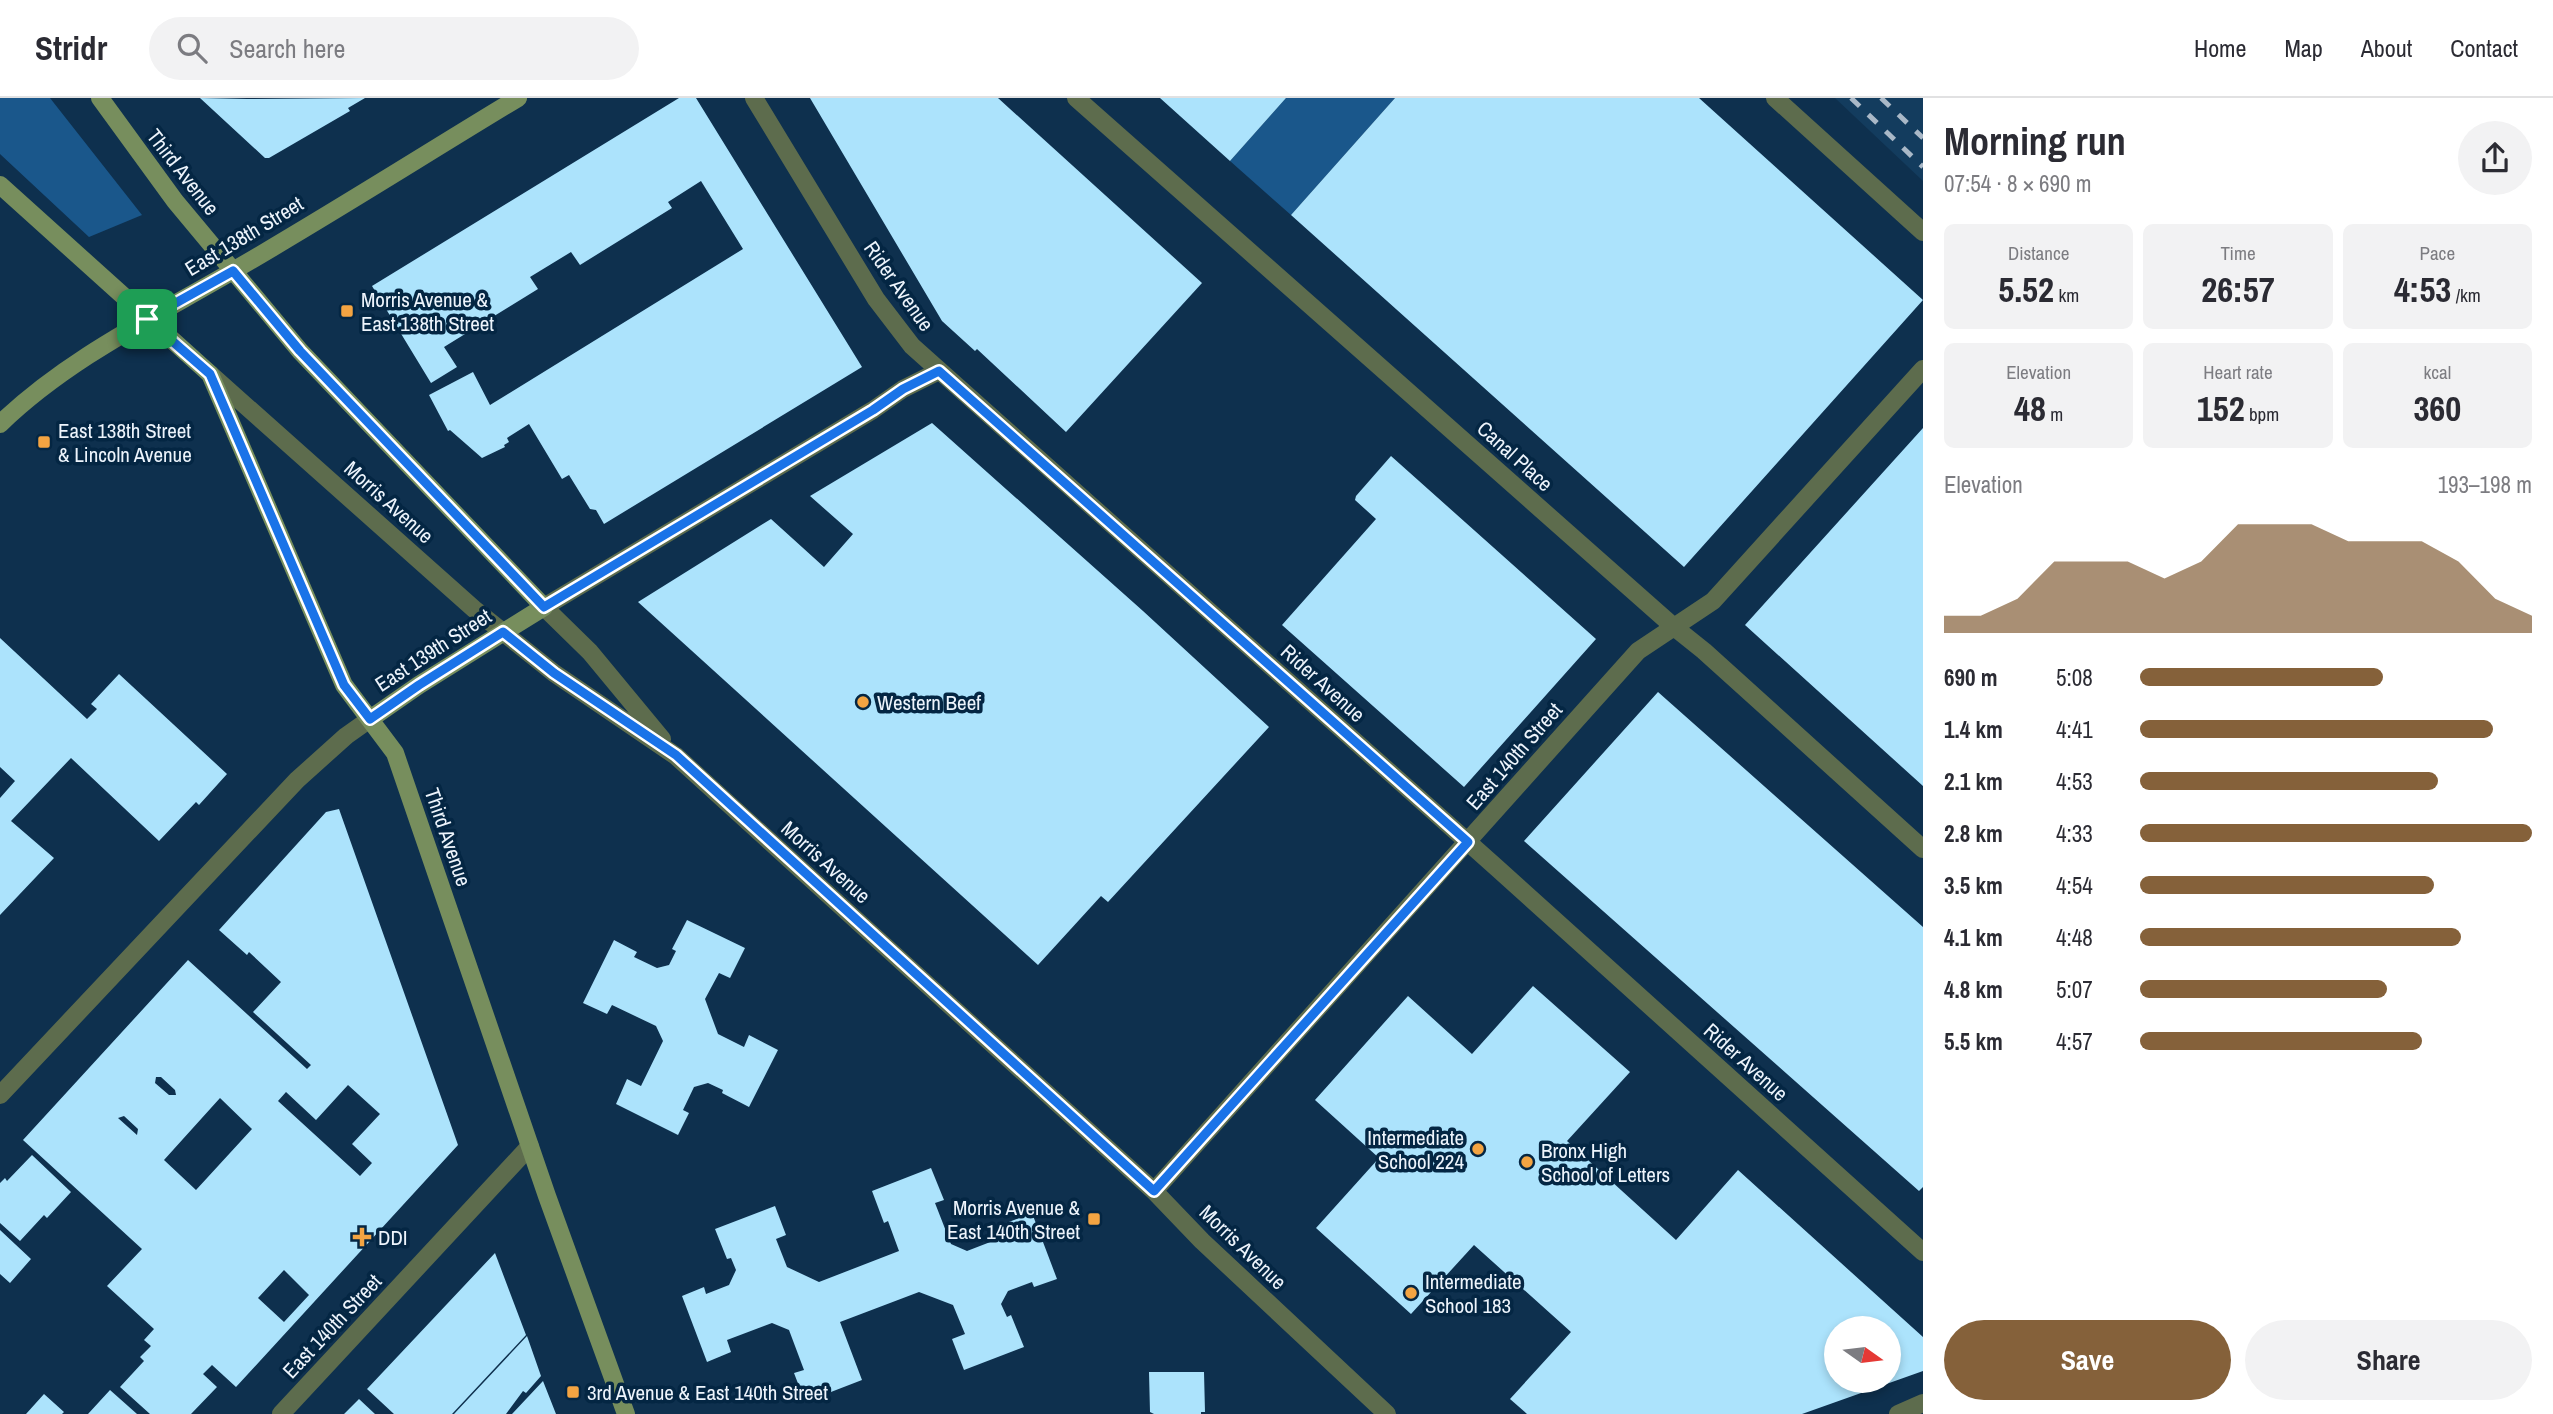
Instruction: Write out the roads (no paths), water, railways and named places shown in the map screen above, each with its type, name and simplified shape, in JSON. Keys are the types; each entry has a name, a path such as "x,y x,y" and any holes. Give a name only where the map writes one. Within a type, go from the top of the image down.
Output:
{"main road":[{"name":"Third Avenue","path":"100,98 175,201 233,271"},
{"name":"East 138th Street","path":"0,424 70,368 147,319 233,271 518,98"},
{"name":"Third Avenue","path":"0,185 210,374 344,685 395,753 530,1146 626,1414"},
{"name":"Morris Avenue","path":"233,271 300,351 544,607"},
{"name":"East 139th Street","path":"370,719 544,607"}],"street":[{"name":"Rider Avenue","path":"754,98 876,299 912,346 1923,1252"},
{"name":"Canal Place","path":"1076,98 1704,651 1923,849"},
{"path":"1775,98 1923,232"},
{"name":"East 140th Street","path":"1154,1191 1638,650 1713,601 1923,369"},
{"name":"East 139th Street","path":"544,607 873,410 903,389 939,371"},
{"name":"Morris Avenue","path":"210,374 503,632 554,673 676,755 1154,1191 1202,1241 1387,1414"},
{"path":"544,607 590,652 676,755"},
{"name":"East 139th Street","path":"0,1095 297,780 346,736 370,719"},
{"name":"East 140th Street","path":"281,1414 530,1146"},
{"path":"1898,1414 1923,1403"}],"railway":[{"path":"1851,98 1923,167"},
{"path":"1881,98 1923,138"}],"place":[{"name":"Morris Avenue & East 138th Street","path":"347,311"},
{"name":"East 138th Street & Lincoln Avenue","path":"44,442"},
{"name":"Western Beef","path":"863,702"},
{"name":"Intermediate School 224","path":"1478,1149"},
{"name":"Bronx High School of Letters","path":"1527,1162"},
{"name":"Morris Avenue & East 140th Street","path":"1094,1219"},
{"name":"DDI","path":"362,1237"},
{"name":"Intermediate School 183","path":"1411,1293"},
{"name":"3rd Avenue & East 140th Street","path":"573,1392"}]}
